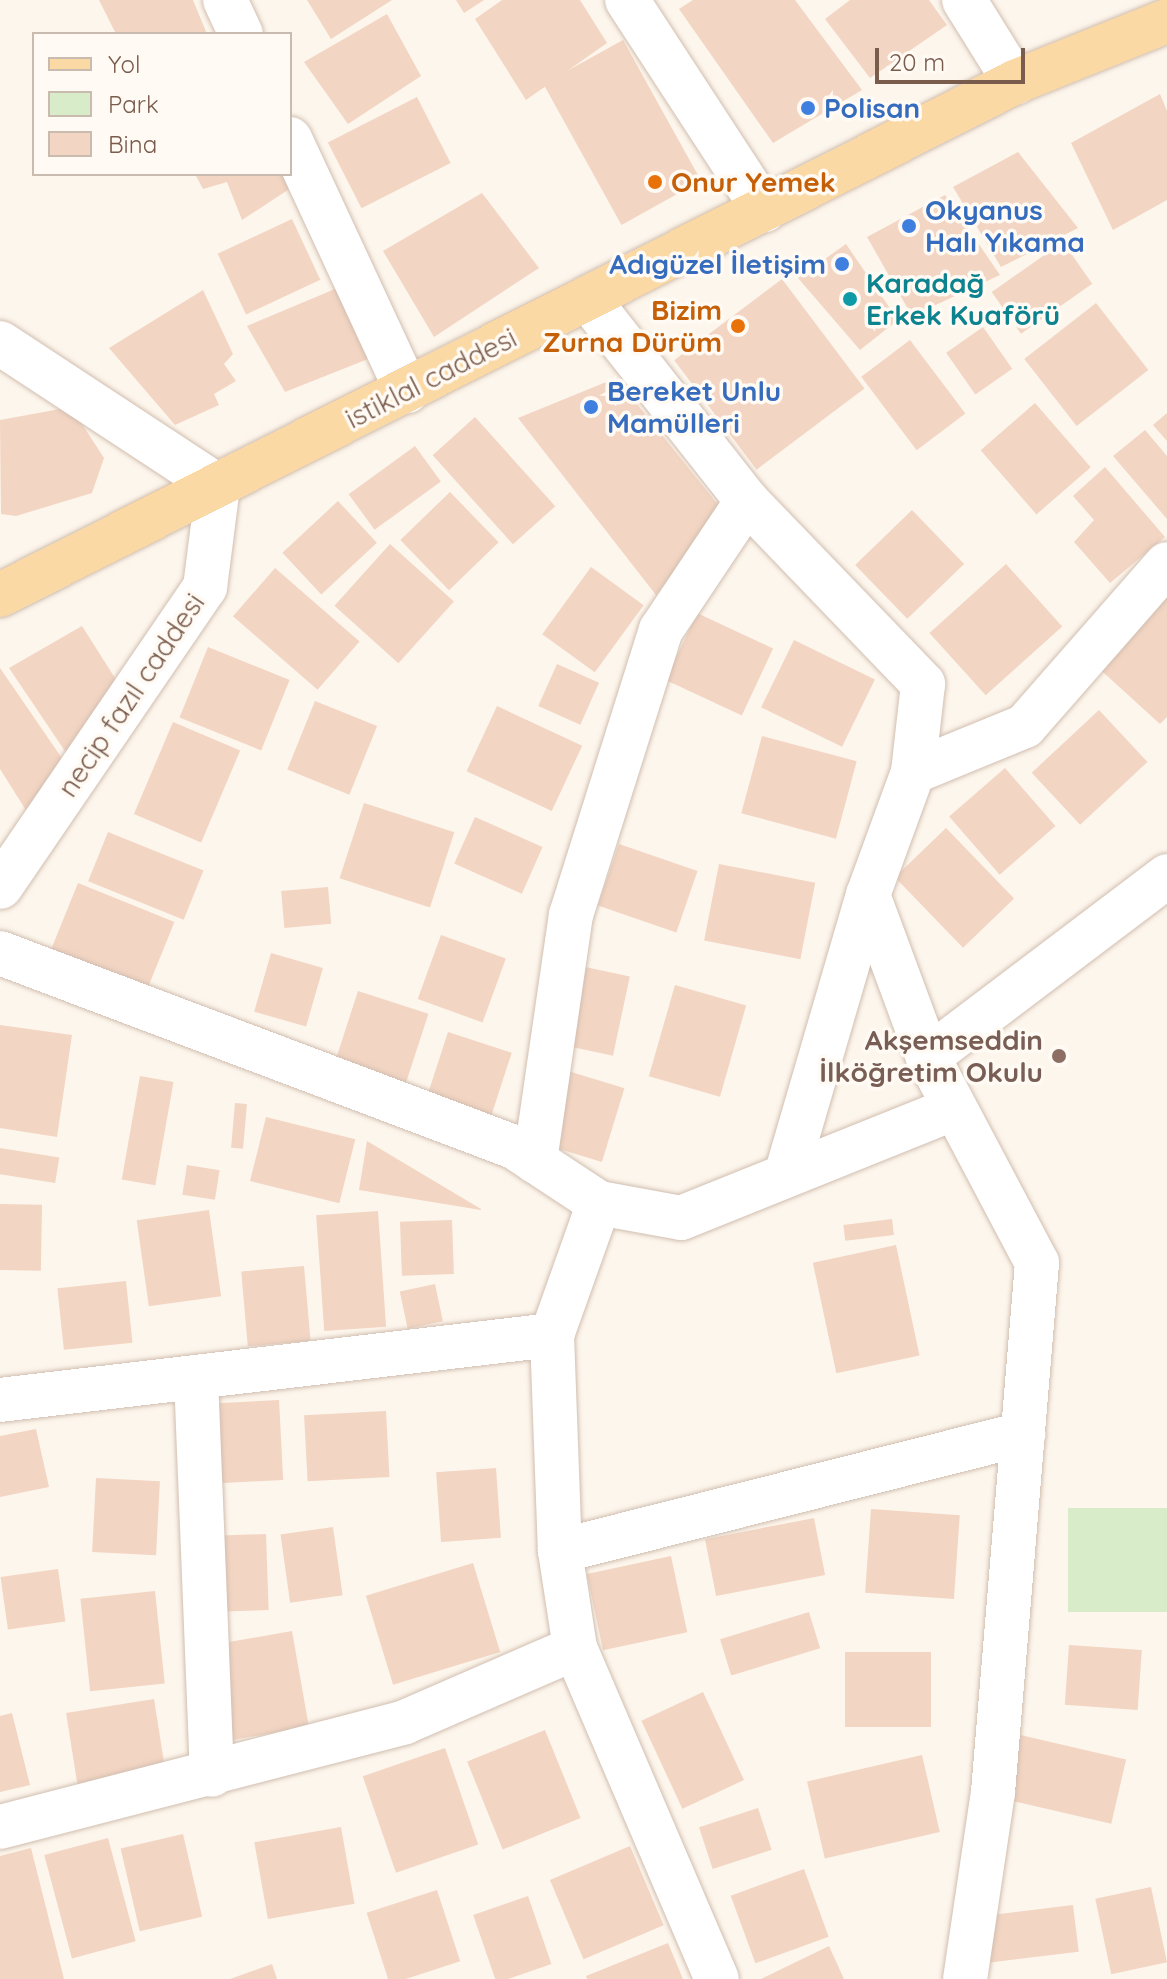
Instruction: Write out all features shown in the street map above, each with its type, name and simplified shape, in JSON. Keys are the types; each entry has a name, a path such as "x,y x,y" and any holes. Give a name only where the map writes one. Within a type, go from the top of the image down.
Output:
{"main road":[{"name":"istiklal caddesi","path":"0,595 1015,82 1167,21"}],"street":[{"path":"225,0 240,32"},
{"path":"627,0 764,210"},
{"path":"964,0 1015,82"},
{"path":"292,143 407,391"},
{"path":"588,299 747,501 923,684 913,772 868,895 786,1175"},
{"path":"0,343 218,486"},
{"name":"necip fazıl caddesi","path":"0,887 205,587 218,486"},
{"path":"535,1161 571,915 661,630 747,501"},
{"path":"913,772 1025,726 1167,564"},
{"path":"928,1057 1167,876"},
{"path":"868,895 928,1057 1037,1263 993,1792 965,1979"},
{"path":"0,953 514,1147 599,1203 681,1218 954,1108"},
{"path":"599,1203 552,1335 560,1551 575,1648 717,1979"},
{"path":"0,1400 552,1335"},
{"path":"196,1377 212,1775"},
{"path":"560,1551 1023,1434"},
{"path":"0,1827 212,1775 405,1722 575,1648"}],"green space":[{"path":"1068,1508 1167,1508 1167,1612 1068,1612"}],"building":[{"path":"99,0 193,0 206,32 115,32"},
{"path":"307,0 392,0 331,39"},
{"path":"456,0 484,0 464,13"},
{"path":"502,0 580,0 607,43 526,100 475,19"},
{"path":"693,0 795,0 862,90 773,143 679,9"},
{"path":"850,0 929,0 947,25 870,78 825,19"},
{"path":"387,14 421,76 348,124 304,62"},
{"path":"623,40 701,181 621,225 543,84"},
{"path":"1160,94 1167,111 1167,200 1113,230 1071,143"},
{"path":"417,97 451,163 361,208 328,142"},
{"path":"1018,152 1078,228 1001,267 953,187"},
{"path":"196,176 292,176 300,182 242,220 227,182 203,189"},
{"path":"482,193 539,268 434,337 383,251"},
{"path":"945,195 1000,275 912,316 867,237"},
{"path":"292,219 320,280 246,314 218,254"},
{"path":"1063,242 1092,284 1021,334 992,292"},
{"name":"Karadağ Erkek Kuaförü","path":"846,244 898,320 860,350 798,278"},
{"path":"782,279 864,388 757,470 674,360"},
{"path":"342,286 368,359 285,392 247,326"},
{"path":"203,290 233,354 224,364 236,381 214,394 219,405 175,425 109,348"},
{"path":"1096,303 1148,370 1077,426 1024,359"},
{"path":"983,327 1012,369 975,395 946,353"},
{"path":"910,340 965,413 917,450 861,377"},
{"path":"616,378 723,511 656,595 518,418"},
{"path":"1035,403 1091,467 1036,514 981,450"},
{"path":"71,407 104,458 92,493 16,516 1,514 0,420"},
{"path":"1167,413 1167,441 1153,425"},
{"path":"475,417 555,506 513,544 433,455"},
{"path":"1145,430 1167,456 1167,519 1113,456"},
{"path":"415,446 441,482 375,530 349,494"},
{"path":"1105,467 1165,537 1110,583 1074,542 1094,520 1073,496"},
{"path":"450,492 499,542 449,590 400,540"},
{"path":"338,501 377,543 321,595 282,553"},
{"path":"912,510 964,564 907,619 855,565"},
{"path":"390,544 454,602 398,663 334,606"},
{"path":"1006,564 1062,626 986,695 929,633"},
{"path":"591,567 644,605 595,672 542,634"},
{"path":"275,568 360,641 318,690 233,616"},
{"path":"1167,591 1167,717 1160,724 1093,663"},
{"path":"697,613 773,648 742,716 666,680"},
{"path":"82,626 122,689 71,760 9,668"},
{"path":"794,640 875,679 842,747 761,707"},
{"path":"208,647 290,680 261,750 180,717"},
{"path":"557,664 599,683 580,725 538,706"},
{"path":"0,668 68,767 29,815 0,769"},
{"path":"315,701 377,726 349,795 287,770"},
{"path":"497,706 582,746 552,811 467,771"},
{"path":"1099,710 1147,762 1080,825 1032,773"},
{"path":"173,722 240,751 201,843 134,814"},
{"path":"762,736 857,761 836,839 741,813"},
{"path":"1005,768 1056,826 1000,875 949,817"},
{"path":"364,803 454,832 430,907 340,878"},
{"path":"475,817 543,847 522,894 454,864"},
{"path":"946,828 1014,898 963,948 895,877"},
{"path":"108,832 203,871 184,920 88,881"},
{"path":"619,844 697,871 676,932 598,905"},
{"path":"719,864 815,883 800,959 704,941"},
{"path":"78,883 174,922 147,991 50,952"},
{"path":"328,887 331,924 284,928 281,891"},
{"path":"441,935 506,959 483,1022 418,999"},
{"path":"271,953 323,968 306,1027 254,1012"},
{"path":"576,965 630,976 613,1056 559,1044"},
{"path":"675,985 746,1005 720,1097 649,1076"},
{"path":"358,991 428,1014 404,1089 334,1066"},
{"path":"0,1025 72,1035 57,1137 0,1128"},
{"path":"448,1032 512,1053 488,1125 425,1104"},
{"path":"568,1071 624,1088 602,1162 545,1145"},
{"path":"140,1076 173,1082 155,1185 122,1179"},
{"path":"235,1103 247,1104 243,1149 231,1148"},
{"path":"266,1117 355,1139 339,1203 250,1181"},
{"path":"367,1141 481,1209 481,1210 359,1190"},
{"path":"0,1148 59,1157 55,1183 0,1174"},
{"path":"187,1165 220,1170 215,1200 182,1195"},
{"path":"0,1204 42,1205 41,1271 0,1270"},
{"path":"209,1210 221,1296 149,1306 137,1220"},
{"path":"378,1211 386,1327 324,1331 316,1215"},
{"path":"892,1219 894,1235 845,1241 843,1225"},
{"path":"452,1220 454,1274 402,1276 400,1222"},
{"path":"896,1245 919,1356 836,1373 813,1263"},
{"path":"304,1266 311,1341 248,1346 241,1271"},
{"path":"126,1281 132,1343 64,1350 57,1288"},
{"path":"435,1284 443,1321 408,1329 400,1291"},
{"path":"279,1400 283,1480 211,1484 207,1404"},
{"path":"386,1411 389,1477 308,1481 304,1415"},
{"path":"36,1429 49,1487 0,1497 0,1436"},
{"path":"496,1468 501,1538 441,1542 436,1472"},
{"path":"96,1478 160,1481 156,1555 92,1552"},
{"path":"871,1509 960,1515 954,1599 865,1593"},
{"path":"814,1518 825,1575 716,1596 705,1539"},
{"path":"333,1527 343,1595 290,1603 281,1534"},
{"path":"266,1534 269,1610 218,1612 215,1536"},
{"path":"671,1556 687,1632 603,1650 587,1574"},
{"path":"473,1563 500,1652 393,1685 366,1596"},
{"path":"58,1569 65,1621 8,1630 1,1577"},
{"path":"155,1591 165,1683 90,1691 80,1599"},
{"path":"809,1612 820,1648 731,1676 720,1639"},
{"path":"292,1631 309,1727 232,1740 215,1645"},
{"path":"1069,1645 1142,1650 1138,1710 1065,1705"},
{"path":"845,1652 931,1652 931,1727 845,1727"},
{"path":"703,1692 744,1780 682,1809 641,1721"},
{"path":"154,1699 166,1776 78,1790 66,1713"},
{"path":"12,1713 30,1785 0,1792 0,1716"},
{"path":"545,1730 581,1818 503,1850 467,1761"},
{"path":"1016,1734 1126,1759 1111,1824 1001,1798"},
{"path":"445,1748 478,1844 396,1873 363,1776"},
{"path":"922,1755 940,1832 825,1859 807,1782"},
{"path":"758,1808 772,1850 713,1869 699,1827"},
{"path":"341,1827 355,1904 268,1919 254,1842"},
{"path":"183,1834 202,1917 140,1931 121,1848"},
{"path":"108,1838 136,1941 72,1958 44,1855"},
{"path":"630,1846 664,1925 584,1959 550,1880"},
{"path":"31,1848 64,1979 0,1979 0,1856"},
{"path":"804,1869 829,1937 755,1963 731,1896"},
{"path":"1151,1887 1167,1962 1111,1974 1095,1899"},
{"path":"437,1890 460,1961 406,1979 388,1979 367,1913"},
{"path":"528,1896 551,1964 508,1979 495,1979 473,1915"},
{"path":"1073,1905 1079,1952 988,1963 983,1916"},
{"path":"668,1943 683,1979 587,1979 586,1976"},
{"path":"829,1946 844,1979 761,1979"},
{"path":"272,1964 277,1979 230,1979"}],"place":[{"name":"Polisan","path":"808,108"},
{"name":"Onur Yemek","path":"655,182"},
{"name":"Okyanus Halı Yıkama","path":"909,226"},
{"name":"Adıgüzel İletişim","path":"842,264"},
{"name":"Karadağ Erkek Kuaförü","path":"850,299"},
{"name":"Bizim Zurna Dürüm","path":"738,326"},
{"name":"Bereket Unlu Mamülleri","path":"591,407"},
{"name":"Akşemseddin İlköğretim Okulu","path":"1059,1056"}]}
